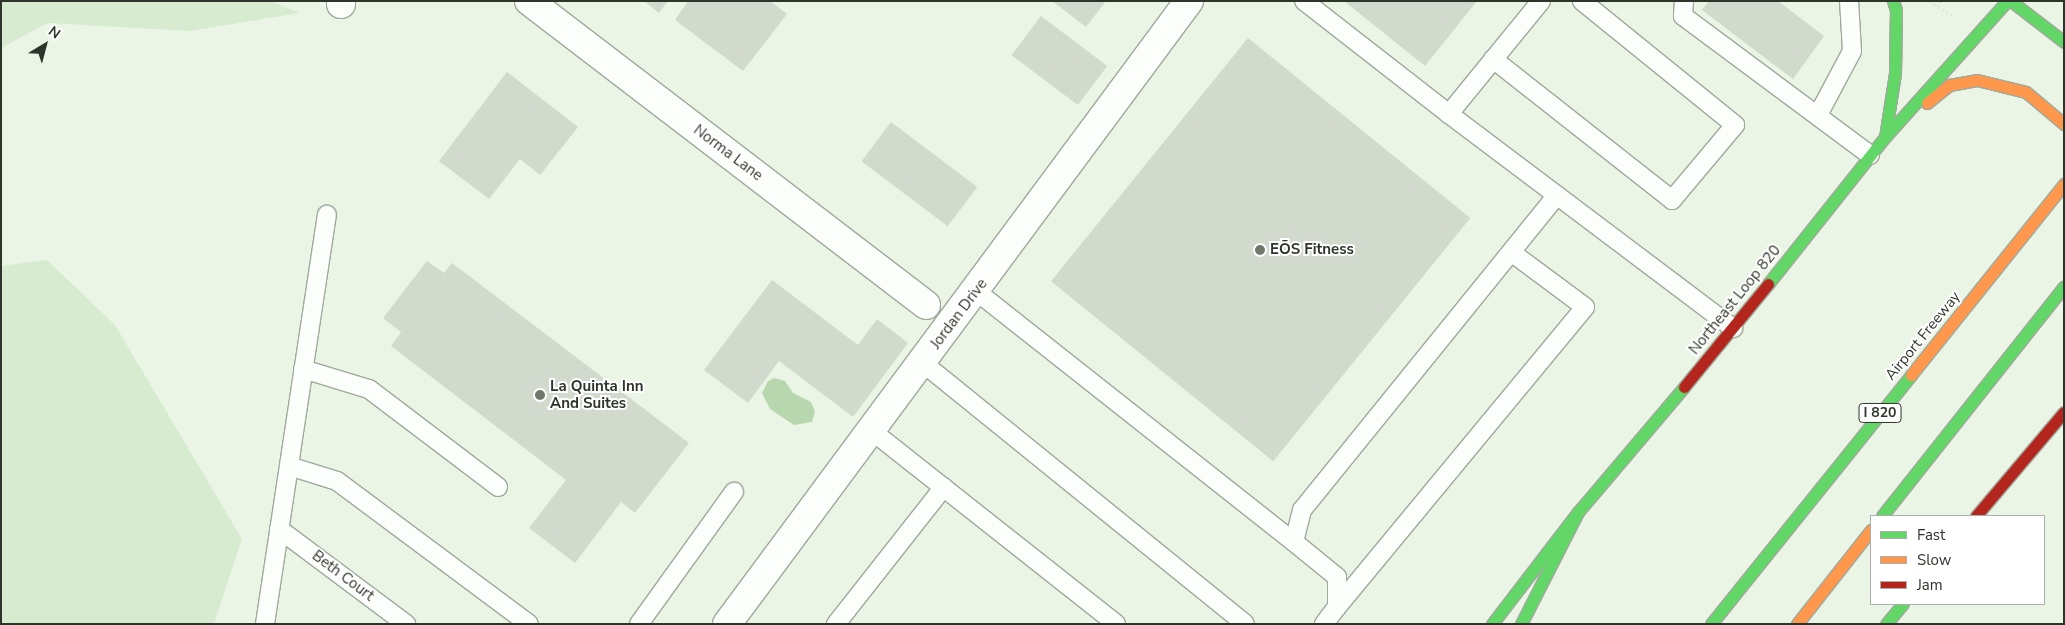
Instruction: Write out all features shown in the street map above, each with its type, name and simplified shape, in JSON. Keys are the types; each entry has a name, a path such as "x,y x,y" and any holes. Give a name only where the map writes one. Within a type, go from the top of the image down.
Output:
{"main road":[{"path":"1885,137 1895,73 1896,10 1893,1"},
{"name":"Northeast Loop 820","path":"1492,624 1578,512 1733,328 1885,137 2007,1"},
{"path":"2011,1 2064,42"},
{"path":"1885,137 1949,85 1977,80 2026,92 2064,124"},
{"name":"Airport Freeway","path":"1711,624 2064,184"},
{"path":"1883,515 2064,286"},
{"path":"1977,515 2064,412"},
{"path":"1520,624 1578,512"},
{"path":"1797,624 1870,531"},
{"path":"1886,624 1901,605"}],"street":[{"name":"Norma Lane","path":"530,1 926,305"},
{"name":"Jordan Drive","path":"726,624 923,363 1189,1"}],"lane":[{"path":"1304,1 1448,114 1733,328"},
{"path":"1448,114 1541,1"},
{"path":"1493,59 1672,200 1735,124 1582,1"},
{"path":"1684,1 1683,16 1818,115 1870,156"},
{"path":"1818,115 1852,51 1849,1"},
{"path":"1294,542 1302,510 1557,195"},
{"path":"265,624 327,215"},
{"path":"1324,624 1585,307 1511,252"},
{"path":"976,291 1337,577 1337,607"},
{"path":"923,363 1245,624"},
{"path":"303,369 369,388 498,487"},
{"path":"872,431 1116,624"},
{"path":"289,466 337,481 529,624"},
{"path":"836,624 944,487"},
{"path":"639,624 734,492"},
{"name":"Beth Court","path":"279,529 406,624"}],"path":[{"path":"1930,1 1952,16"},
{"path":"1937,6 1940,1"}],"shaded area":[{"path":"1,1 271,1 300,13 190,31 48,23 1,48"},
{"path":"47,260 115,325 242,539 214,624 1,624 1,266"},
{"path":"774,378 785,381 793,393 811,402 815,412 812,422 794,425 770,409 762,393 768,381"}],"building":[{"path":"644,1 668,1 659,13"},
{"path":"688,1 770,1 787,14 743,71 675,20"},
{"path":"1052,1 1106,1 1086,27"},
{"path":"1344,1 1477,1 1425,66"},
{"path":"1709,1 1778,1 1824,36 1793,79 1702,10"},
{"path":"1041,16 1107,66 1078,105 1012,55"},
{"name":"EŌS Fitness","path":"1248,38 1470,218 1273,461 1051,281"},
{"path":"507,72 578,127 540,175 520,159 489,199 439,161"},
{"path":"891,122 977,187 948,226 862,161"},
{"name":"La Quinta Inn And Suites","path":"427,261 444,273 452,263 689,443 635,513 621,502 575,563 529,528 566,480 391,346 401,332 383,318"},
{"path":"772,280 858,345 877,319 908,343 853,417 779,361 748,403 704,370"}],"traffic: fast":[{"path":"1885,137 1895,73 1896,10 1893,1"},
{"path":"1768,284 1885,137 2007,1"},
{"path":"2011,1 2064,42"},
{"path":"1883,515 2064,286"},
{"path":"1711,624 1911,375"},
{"path":"1492,624 1578,512 1684,387"},
{"path":"1521,624 1578,512"},
{"path":"1886,624 1902,605"}],"traffic: slow":[{"path":"1927,103 1949,85 1977,80 2026,92 2064,124"},
{"path":"1911,375 2064,184"},
{"path":"1797,624 1870,531"}],"traffic: jam":[{"path":"1684,387 1768,284"},
{"path":"1977,515 2064,412"}],"place":[{"name":"EŌS Fitness","path":"1260,250"},
{"name":"La Quinta Inn And Suites","path":"540,395"}]}
